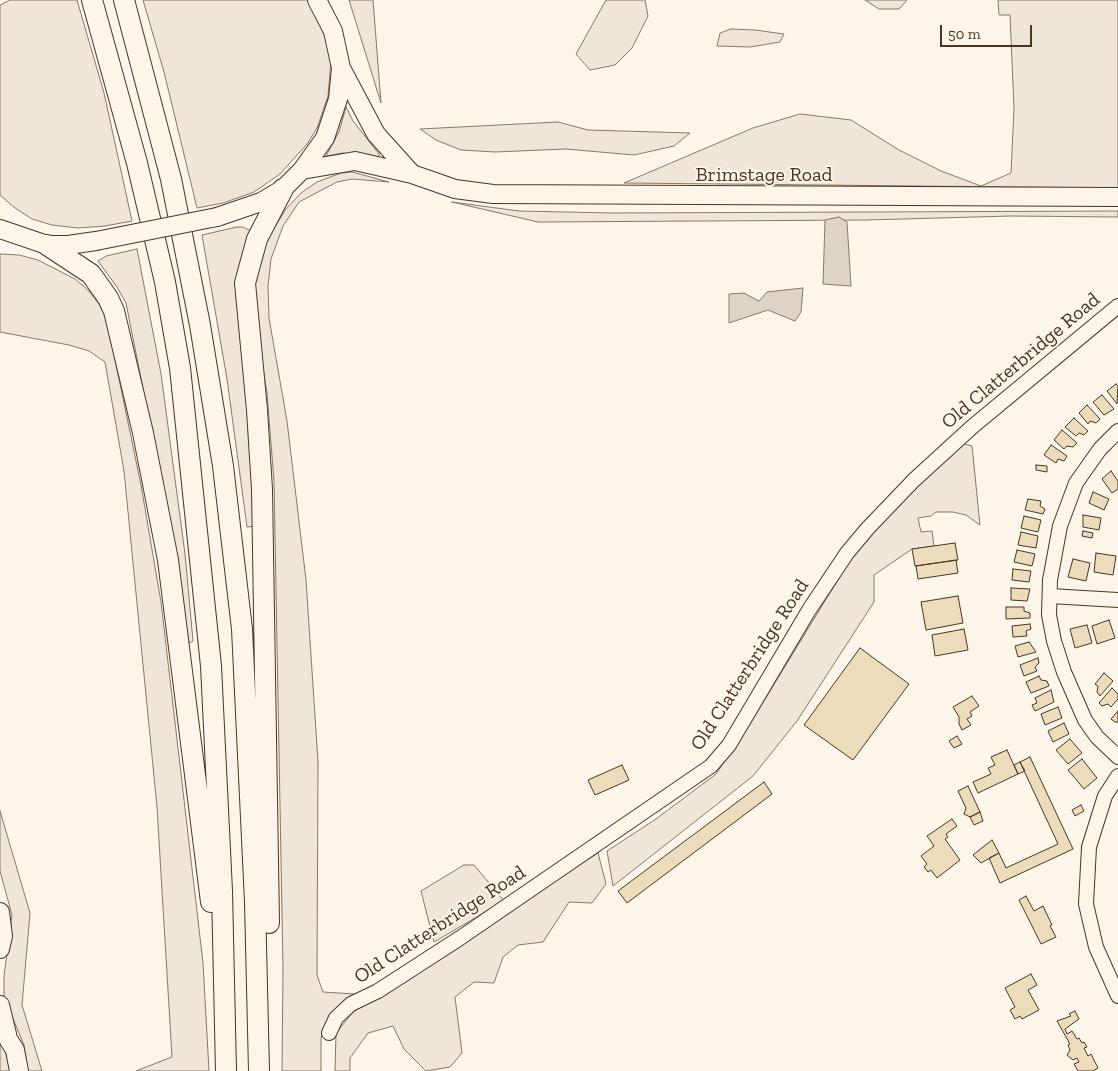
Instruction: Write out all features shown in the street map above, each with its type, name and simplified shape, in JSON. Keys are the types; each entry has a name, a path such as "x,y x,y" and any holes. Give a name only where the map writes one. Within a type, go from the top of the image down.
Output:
{"highway":[{"path":"92,0 137,163 165,282 180,368 211,666 222,891 226,1071"},
{"path":"124,0 171,180 200,325 224,466 242,629 255,902 259,1071"},
{"path":"259,1071 269,918 262,489 257,410 244,283 257,238 283,189"},
{"path":"40,243 91,274 108,298 114,311 143,433 168,560 225,1021"}],"main road":[{"path":"0,242 68,245 96,241 217,217 261,202 283,189 302,170 325,138 333,119 338,99 341,68 333,31 320,2"},
{"name":"Brimstage Road","path":"341,68 376,134 412,174"},
{"name":"Brimstage Road","path":"302,170 355,161 412,174 455,190 493,194 1118,197"},
{"path":"0,229 40,243"},
{"path":"0,912 2,936 0,949"},
{"path":"0,1005 3,1030 15,1050 19,1071"}],"street":[{"name":"Old Clatterbridge Road","path":"329,1033 336,1018 351,1004 384,987 460,938 711,766 729,744 831,577 868,528 914,480 972,427 1118,306"},
{"path":"1118,432 1100,449 1076,483 1060,526 1050,580 1049,615 1054,641 1064,672 1085,720 1097,737 1118,757"},
{"path":"1050,596 1118,600"},
{"path":"1118,776 1106,796 1091,840 1086,865 1086,904 1096,947 1118,996"}],"shaded area":[{"path":"10,0 77,0 104,93 132,221 78,228 52,225 32,219 0,195 0,5"},
{"path":"143,0 309,0 328,44 331,60 328,96 317,128 307,144 280,174 254,192 223,203 197,208 164,72"},
{"path":"349,0 373,0 381,103"},
{"path":"606,0 645,0 648,16 632,48 615,65 590,70 576,54"},
{"path":"865,0 907,0 899,9 879,9"},
{"path":"998,0 1118,0 1118,188 624,183 753,128 800,114 851,120 899,150 941,171 981,186 1011,173 1014,108 1010,15 999,15"},
{"path":"731,29 784,34 780,42 750,47 717,46 720,33"},
{"path":"346,107 353,121 379,154 379,159 343,153 326,156 339,132"},
{"path":"558,122 588,130 690,133 674,146 634,155 566,149 495,152 461,150 436,140 420,129"},
{"path":"352,172 389,182 352,179 337,182 299,202 283,226 271,259 268,286 269,318 287,421 306,580 318,762 317,975 323,992 354,994 336,1010 324,1028 321,1038 321,1071 282,1071 283,968 274,481 267,393 251,298 260,250 286,209 301,193 317,182 341,173"},
{"path":"452,202 519,211 612,213 1118,211 1118,217 1011,216 866,220 538,222"},
{"path":"839,217 847,222 851,286 823,284 825,220"},
{"path":"243,227 251,231 249,396 256,526 247,527 227,379 202,235"},
{"path":"137,249 161,374 185,554 193,641 189,643 164,494 126,303 98,261 106,256"},
{"path":"0,254 19,255 38,260 75,279 88,290 99,304 107,321 141,485 161,602 203,963 209,1071 136,1071 172,1057 157,807 124,471 105,362 89,351 69,345 0,332"},
{"path":"803,288 801,312 795,321 768,310 729,323 729,294 744,293 759,301 767,292"},
{"path":"961,443 972,446 980,525 966,515 953,512 936,512 931,516 918,518 921,532 932,531 934,546 912,549 874,575 874,602 797,721 753,776 613,886 607,851 656,819 716,774 751,722 850,560 867,536"},
{"path":"0,811 30,913 22,1005 42,1071 28,1071 24,1045 4,997 4,976 12,915 0,871"},
{"path":"598,853 606,884 592,903 569,902 543,942 518,945 503,957 494,983 474,982 455,997 462,1053 450,1067 426,1071 404,1049 393,1026 368,1033 350,1058 350,1071 335,1071 336,1033 353,1012"},
{"path":"464,865 474,865 504,901 434,942 421,891"},
{"path":"0,1039 4,1045 10,1071 0,1071"}],"building":[{"path":"1116,384 1118,386 1117,404 1107,391"},
{"path":"1102,395 1114,409 1104,415 1093,402"},
{"path":"1087,405 1100,419 1096,423 1090,421 1088,424 1079,413"},
{"path":"1074,418 1088,431 1084,435 1079,433 1076,436 1065,427"},
{"path":"1062,430 1077,443 1073,447 1067,446 1064,449 1054,440"},
{"path":"1051,445 1067,456 1064,461 1058,459 1056,463 1044,455"},
{"path":"1036,465 1047,466 1047,472 1036,470"},
{"path":"1111,471 1118,481 1118,489 1112,493 1102,479"},
{"path":"1093,492 1109,499 1104,510 1089,503"},
{"path":"1028,499 1041,501 1040,506 1045,509 1043,514 1025,510"},
{"path":"1083,515 1101,518 1099,530 1083,527"},
{"path":"1024,516 1041,520 1038,532 1021,528"},
{"path":"1083,531 1093,533 1092,538 1082,536"},
{"path":"1021,532 1038,536 1036,548 1018,545"},
{"path":"955,543 958,560 915,566 912,549"},
{"path":"1017,550 1035,554 1032,566 1014,562"},
{"path":"1096,553 1116,556 1113,575 1094,572"},
{"path":"1073,559 1090,563 1086,581 1068,577"},
{"path":"956,560 958,573 918,579 916,566"},
{"path":"1013,569 1031,571 1029,582 1012,580"},
{"path":"1011,588 1030,589 1027,601 1011,600"},
{"path":"958,596 963,623 926,630 921,602"},
{"path":"1006,607 1024,607 1024,611 1030,613 1030,618 1006,619"},
{"path":"1109,620 1115,638 1097,644 1092,626"},
{"path":"1030,624 1031,629 1026,631 1027,636 1013,637 1012,626"},
{"path":"1087,625 1092,643 1075,648 1070,629"},
{"path":"964,629 968,650 935,656 932,635"},
{"path":"1029,642 1036,652 1018,657 1015,646"},
{"path":"860,648 909,684 853,760 804,725"},
{"path":"1038,658 1039,663 1035,667 1037,671 1024,676 1020,665"},
{"path":"1104,673 1113,681 1100,696 1097,692 1098,686 1095,684"},
{"path":"1039,676 1041,680 1047,681 1049,686 1031,693 1026,682"},
{"path":"1112,688 1118,694 1118,699 1111,707 1108,704 1102,706 1099,703"},
{"path":"1051,690 1054,702 1035,711 1032,705 1037,703 1035,698"},
{"path":"972,696 979,706 970,712 972,716 967,719 971,725 962,730 959,724 959,717 953,707"},
{"path":"1058,707 1062,718 1045,725 1041,714"},
{"path":"1118,711 1118,722 1115,722 1111,719"},
{"path":"1064,723 1069,734 1053,742 1048,731"},
{"path":"957,736 962,744 954,748 949,741"},
{"path":"1070,739 1082,753 1068,764 1056,750"},
{"path":"1007,750 1018,774 978,793 973,782 991,774 988,768 995,765 991,757"},
{"path":"1030,757 1073,849 1000,883 989,858 999,853 1006,868 1058,844 1020,762"},
{"path":"1082,759 1097,778 1084,789 1068,770"},
{"path":"1020,762 1025,771 1018,774 1014,765"},
{"path":"622,765 629,780 595,795 588,780"},
{"path":"764,782 772,794 627,903 618,891"},
{"path":"968,786 980,812 970,817 964,814 966,808 958,791"},
{"path":"1081,805 1084,811 1075,816 1072,810"},
{"path":"980,812 983,821 974,825 970,817"},
{"path":"952,819 957,826 946,834 948,837 945,839 960,860 937,878 931,870 928,872 924,867 927,864 921,856 934,846 927,836"},
{"path":"992,840 999,853 981,863 973,855"},
{"path":"1026,896 1034,911 1043,906 1056,937 1041,944 1019,900"},
{"path":"1031,974 1037,985 1028,990 1039,1010 1022,1019 1020,1016 1015,1019 1010,1010 1015,1007 1005,988"},
{"path":"1075,1011 1079,1019 1065,1029 1067,1034 1072,1031 1077,1039 1079,1038 1082,1043 1084,1042 1087,1047 1084,1048 1088,1056 1091,1054 1098,1068 1093,1071 1078,1071 1074,1064 1079,1062 1077,1058 1073,1060 1067,1055 1070,1050 1068,1045 1070,1044 1057,1021 1071,1016 1069,1014"}]}
